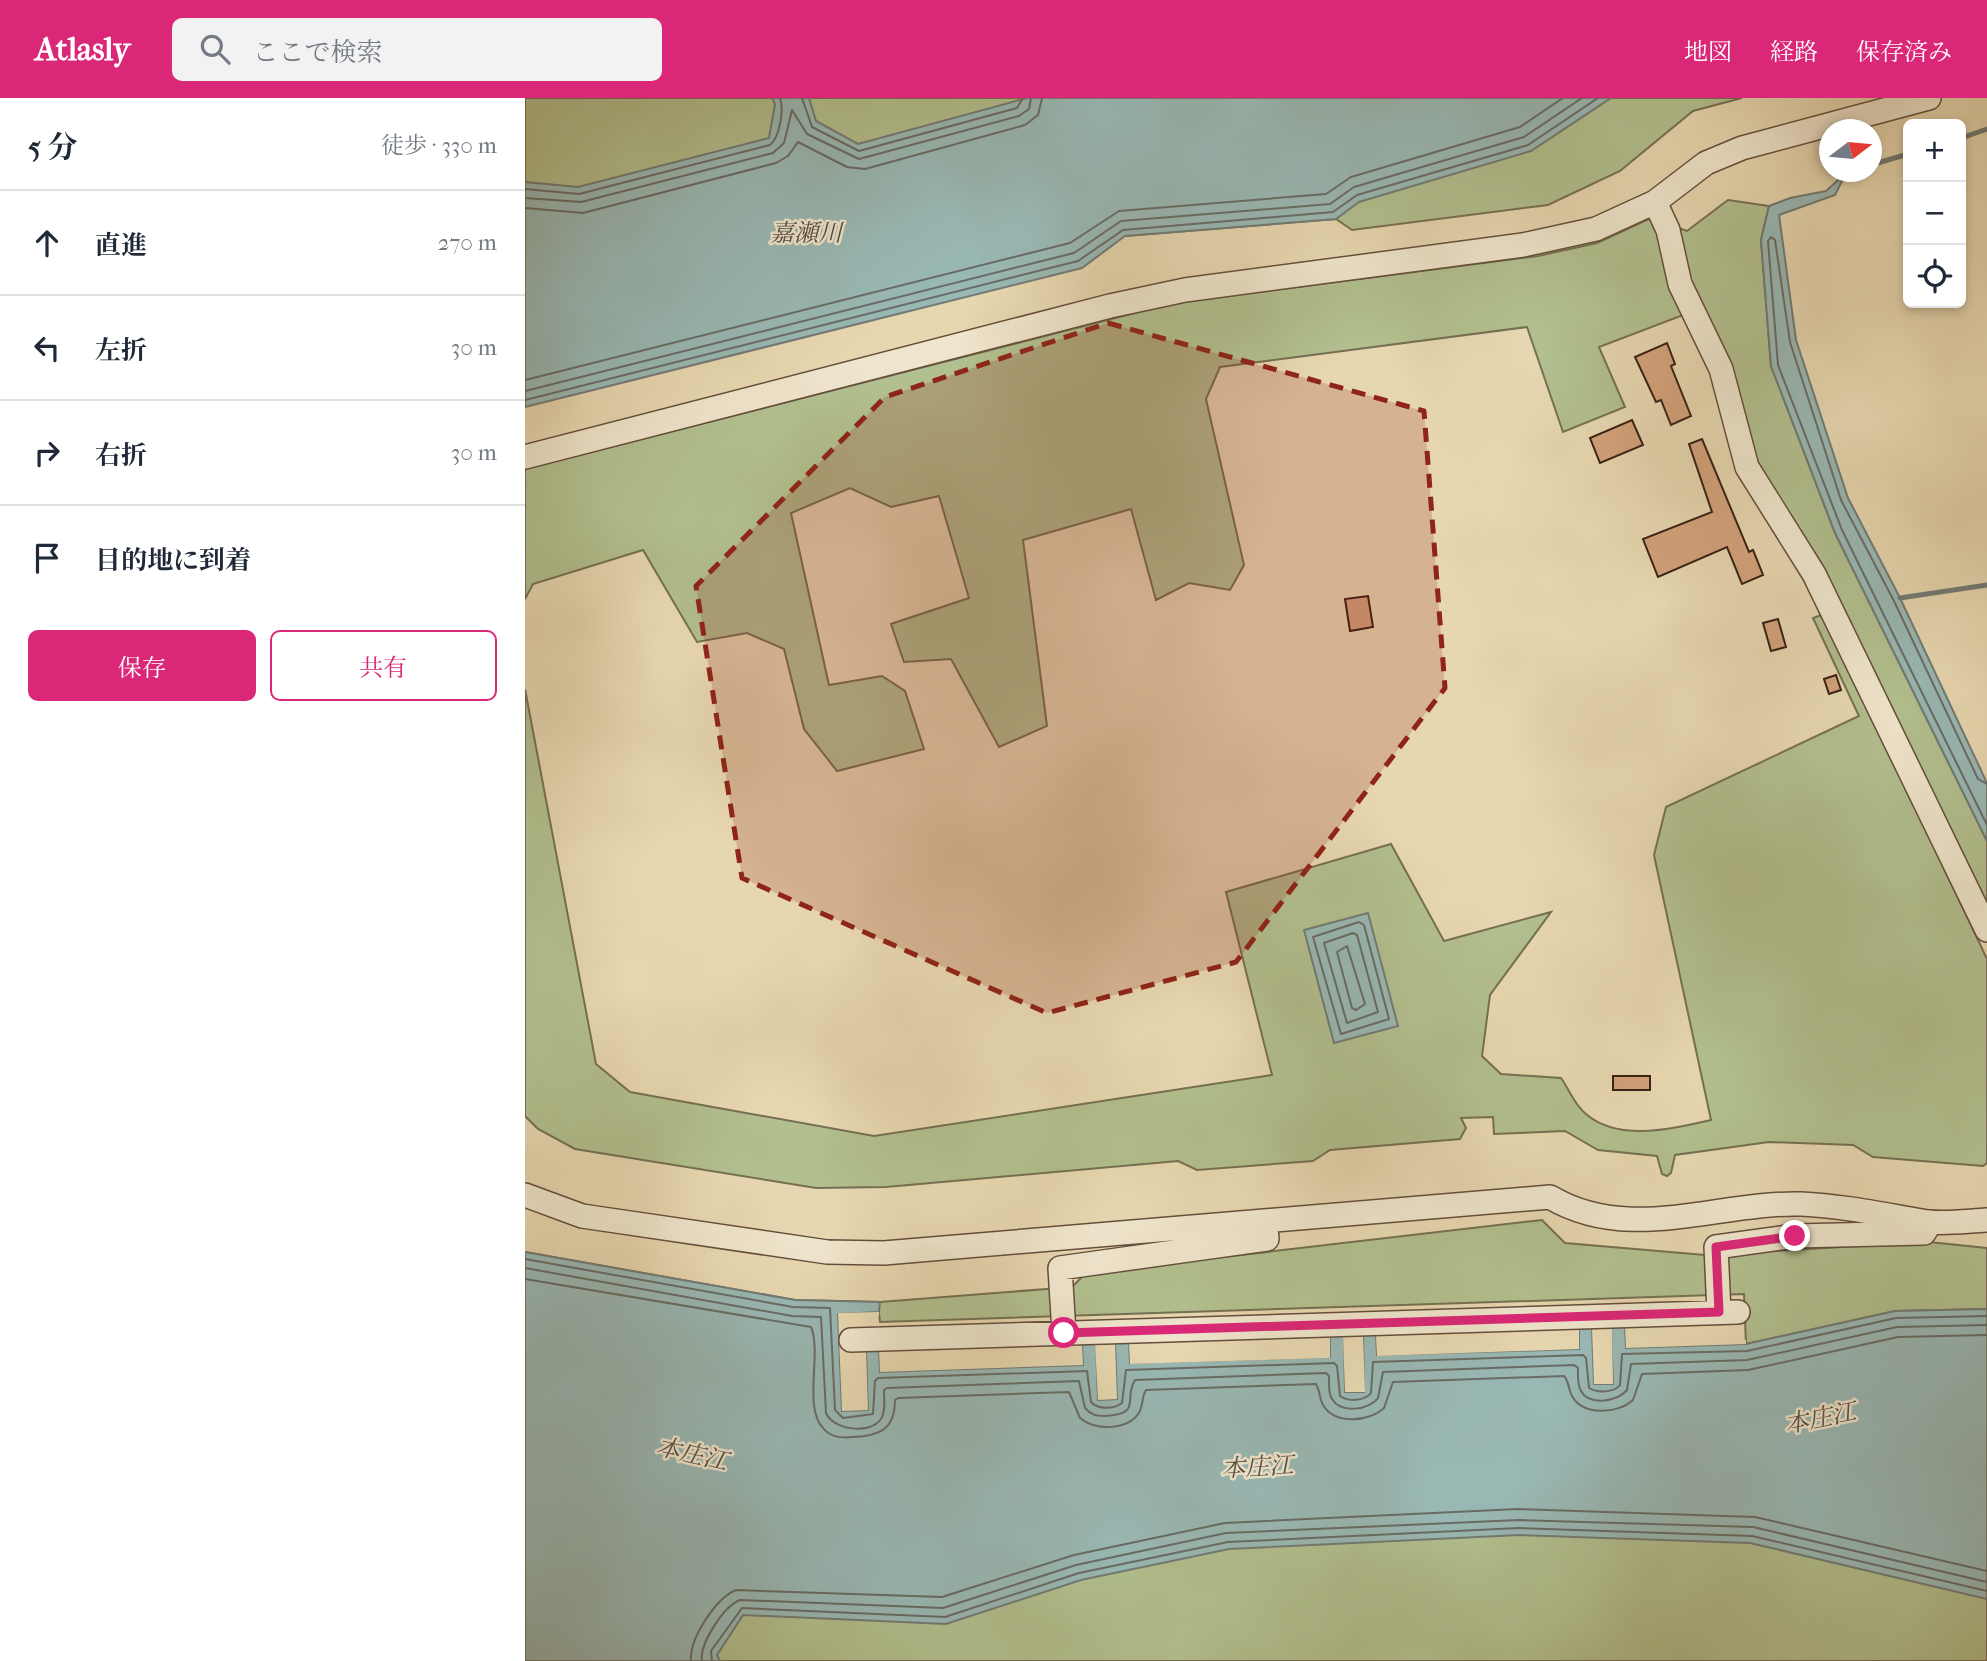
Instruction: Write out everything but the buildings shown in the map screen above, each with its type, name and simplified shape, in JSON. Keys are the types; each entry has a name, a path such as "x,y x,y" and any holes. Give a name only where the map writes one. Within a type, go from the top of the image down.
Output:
{"street":[{"path":"525,457 1110,306 1185,290 1523,245 1596,229 1655,202 1706,163 1742,148 1929,98"},
{"path":"1655,202 1668,230 1680,284 1721,369 1747,467 1814,573 1987,930"},
{"path":"525,1195 582,1216 827,1252 872,1253 1550,1197 1587,1214 1613,1219 1686,1218 1798,1204 1855,1207 1931,1222 1987,1220"},
{"path":"851,1340 1729,1312 1716,1247 1795,1236 1924,1233 1931,1222"},
{"path":"1064,1333 1060,1268 1267,1240 1266,1228"}],"highlighted area":[{"path":"1108,323 1424,411 1445,688 1236,962 1047,1013 742,878 696,586 885,397"}],"green space":[{"path":"525,98 1167,98 525,259"},
{"path":"1553,98 1742,98 1693,111 1620,171 1548,205 1352,230 1336,219 1125,236"},
{"path":"1728,200 1769,206 1761,240 1771,366 1835,533 1987,841 1987,914 1820,562 1755,463 1683,315 1599,347 1625,407 1563,432 1527,327 1220,367 1206,399 1244,565 1230,590 1189,583 1156,600 1131,509 1023,540 1047,726 999,747 951,659 904,662 891,624 969,598 939,496 891,507 850,488 791,513 829,685 882,676 905,691 924,749 837,771 804,729 784,649 747,633 697,642 643,550 533,584 525,599 525,469 1174,303 1538,256 1597,243 1651,218 1687,231"},
{"path":"1824,614 1987,959 1987,1163 1983,1166 1873,1157 1853,1145 1769,1142 1675,1155 1671,1173 1667,1176 1662,1174 1657,1156 1598,1150 1565,1131 1494,1134 1493,1117 1461,1118 1466,1128 1460,1139 1330,1150 1313,1161 1197,1170 1178,1161 886,1187 816,1188 575,1149 538,1129 525,1116 525,689 596,1064 630,1092 874,1136 1272,1075 1226,892 1391,844 1444,941 1551,912 1490,995 1482,1056 1501,1074 1561,1078 1582,1111 1599,1123 1614,1128 1646,1131 1711,1120 1654,855 1666,807 1859,716 1813,618"},
{"path":"1542,1220 1565,1243 1705,1255 1929,1242 1987,1248 1987,1309 1895,1311 1746,1344 1744,1294 880,1322 879,1313 839,1313 525,1252 795,1300 880,1302 1072,1287 1086,1273"},
{"path":"1713,1499 1987,1570 1987,1661 525,1661 525,1550"}],"water":[{"name":"嘉瀬川","path":"772,98 809,98 816,121 858,144 1027,98 1611,98 1531,151 1359,202 1336,219 1125,236 1082,268 525,407 525,182 578,187 769,138 775,104"},
{"path":"1836,182 1842,182 1835,195 1779,215 1796,340 1848,498 1900,598 1987,783 1987,841 1835,533 1771,366 1761,240 1769,206 1790,198 1826,191"},
{"path":"1368,913 1398,1026 1334,1043 1304,930"},
{"name":"本庄江","path":"525,1252 795,1300 880,1302 879,1312 838,1314 842,1411 868,1410 866,1349 879,1349 880,1372 1083,1365 1082,1344 1096,1344 1098,1400 1117,1399 1115,1343 1129,1343 1130,1363 1330,1357 1330,1336 1344,1336 1345,1392 1364,1392 1363,1335 1376,1335 1377,1355 1579,1349 1579,1328 1592,1328 1594,1384 1613,1384 1611,1327 1625,1327 1626,1348 1746,1344 1895,1311 1987,1309 1987,1599 1750,1543 1519,1535 1229,1549 1081,1580 946,1624 743,1615 717,1655 720,1661 525,1661"}],"pier":[{"path":"879,1312 879,1316 842,1317 845,1408 865,1407 863,1349 879,1349 866,1350 868,1410 842,1411 838,1313"},
{"path":"1608,1327 1612,1327 1613,1384 1594,1384 1592,1328 1596,1328 1598,1380 1610,1380"},
{"path":"1625,1327 1629,1327 1629,1344 1746,1340 1746,1344 1626,1348"},
{"path":"1575,1328 1592,1328 1579,1329 1579,1349 1377,1356 1376,1335 1363,1335 1365,1392 1345,1392 1343,1336 1330,1337 1330,1358 1130,1364 1129,1343 1115,1343 1117,1399 1098,1400 1095,1344 1082,1344 1083,1365 880,1372 879,1349 882,1349 883,1368 1079,1362 1079,1342 1099,1343 1101,1396 1113,1396 1112,1343 1131,1341 1133,1360 1327,1354 1327,1334 1347,1336 1349,1389 1361,1388 1359,1335 1379,1333 1380,1352 1575,1346"}],"waterway":[{"path":"1966,136 1987,129"},
{"path":"1882,162 1903,155"},
{"path":"1900,598 1987,585"}],"route":[{"path":"1064,1333 1719,1312 1716,1247 1795,1236"}]}
